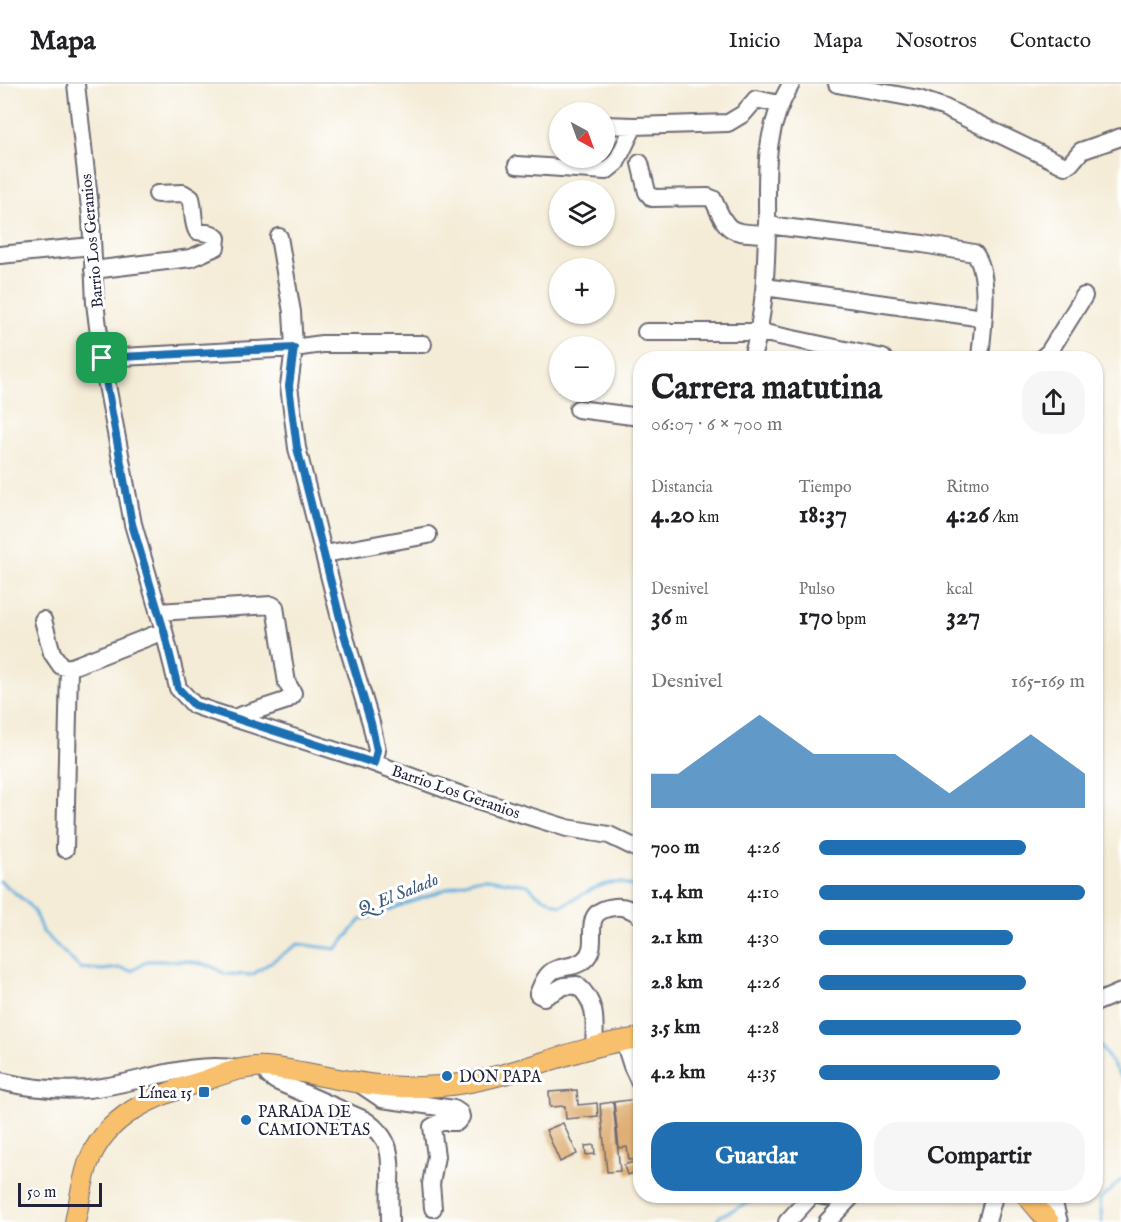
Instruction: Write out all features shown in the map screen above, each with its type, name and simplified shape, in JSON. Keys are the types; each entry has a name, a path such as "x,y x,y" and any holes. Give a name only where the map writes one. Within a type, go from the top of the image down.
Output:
{"main road":[{"path":"75,1222 88,1164 100,1139 116,1122 130,1111 158,1096 240,1069 268,1067 388,1086 450,1085 496,1077 632,1039"},
{"path":"1033,1203 1049,1222"}],"street":[{"name":"Barrio Los Geranios","path":"76,84 102,358 132,524 164,631 178,688 194,705 374,763 464,796 567,828 609,835 633,847"},
{"path":"754,351 760,332 765,287 767,159 779,104 791,84"},
{"path":"837,84 920,99 944,107 1065,166 1070,164 1080,151 1121,137"},
{"path":"615,125 728,123 743,114 756,99 779,104"},
{"path":"517,165 606,171 616,163 634,126"},
{"path":"640,163 647,192 652,198 708,197 713,199 723,222 739,232 767,230 923,244 974,253 979,259 983,272 981,351"},
{"path":"93,270 191,258 216,247 217,238 212,234 197,231 194,225 195,210 191,198 183,193 157,194"},
{"path":"279,237 290,290 294,348 289,386 297,448 344,634 371,723 377,750 374,763"},
{"path":"0,255 92,246"},
{"path":"765,287 983,318"},
{"path":"1048,351 1084,296"},
{"path":"646,332 760,332 850,351"},
{"path":"102,358 294,348 322,344 423,344"},
{"path":"578,409 633,416"},
{"path":"325,554 428,535"},
{"path":"158,612 272,605 275,608 287,683 292,696 285,702 233,718"},
{"path":"43,620 52,653 61,666 69,668 164,631"},
{"path":"65,849 69,668"},
{"path":"594,1048 593,1006 583,990 577,985 564,986 544,997 538,994 550,973 556,969 573,967 584,961 590,954 591,927 594,917 605,908 622,906 633,912"},
{"path":"1103,1000 1121,993"},
{"path":"632,1039 633,1068"},
{"path":"0,1081 22,1086 88,1089 209,1065 240,1069"},
{"path":"268,1067 269,1076 276,1081 364,1120 376,1128 387,1145 391,1157 390,1222"},
{"path":"356,1081 382,1099 454,1108 460,1113 461,1117 457,1122 441,1122 432,1127 436,1156 431,1184 433,1208"},
{"path":"787,1222 805,1203"},
{"path":"827,1222 844,1203"},
{"path":"987,1222 992,1203"},
{"path":"1054,1203 1059,1222"}],"building":[{"path":"577,1090 578,1105 597,1103 598,1116 566,1119 565,1106 550,1107 549,1092"},
{"path":"633,1100 633,1160 629,1160 627,1147 619,1148 614,1102"},
{"path":"613,1102 620,1171 607,1172 600,1104"},
{"path":"563,1123 577,1154 560,1162 546,1130"},
{"path":"594,1145 595,1154 586,1155 585,1146"},
{"path":"633,1162 633,1173 627,1175 624,1165"}],"waterway":[{"name":"Q. El Salado","path":"0,881 25,901 34,911 42,931 80,968 102,970 120,968 132,971 147,961 187,961 211,966 225,974 252,975 298,944 336,949 361,920 471,880 486,879 528,885 537,894 561,906 590,890 610,883 633,887"},
{"path":"1103,1050 1121,1077"},
{"path":"1103,1197 1121,1180"},
{"path":"716,1222 720,1216 748,1203"},
{"path":"1100,1203 1102,1222"}],"place":[{"name":"DON PAPA","path":"447,1076"},
{"name":"Línea 15","path":"204,1092"},
{"name":"PARADA DE CAMIONETAS","path":"246,1120"}],"route":[{"path":"294,348 289,386 297,448 344,634 371,723 377,750 374,763 194,705 178,688 164,631 132,524 102,358 294,348"}]}
